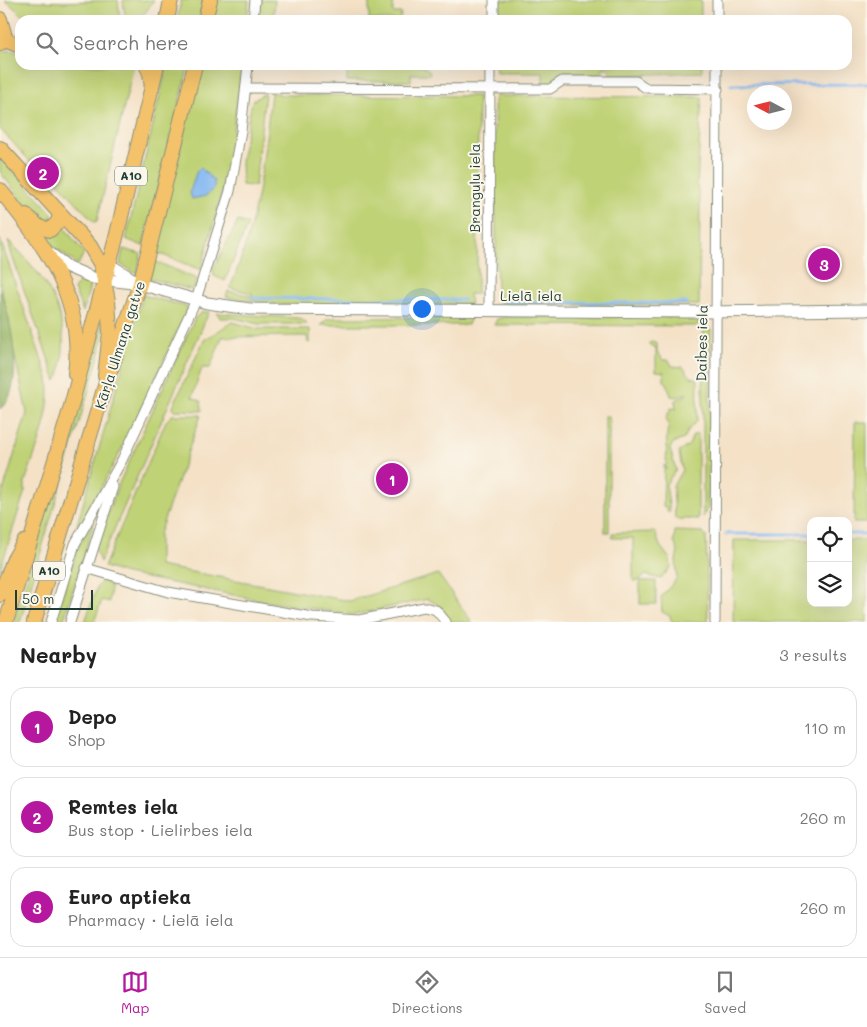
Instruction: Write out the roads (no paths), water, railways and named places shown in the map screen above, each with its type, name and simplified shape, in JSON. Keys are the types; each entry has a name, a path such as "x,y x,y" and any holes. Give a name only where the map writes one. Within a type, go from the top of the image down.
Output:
{"main road":[{"path":"206,15 210,0"},
{"path":"166,15 170,2"},
{"path":"0,18 4,28 1,40 15,44"},
{"path":"148,70 152,88"},
{"name":"Kārļa Ulmaņa gatve","path":"6,622 70,410 103,280 109,265 156,70"},
{"name":"Kārļa Ulmaņa gatve","path":"34,622 105,386 140,284 194,70"},
{"path":"0,148 96,254 101,265 110,320 105,386"},
{"path":"0,190 37,240 66,289 75,319 78,338 70,410"},
{"path":"10,202 45,229 55,227 60,214"},
{"path":"0,595 14,559 35,525"}],"street":[{"path":"254,15 255,0"},
{"path":"494,0 494,15"},
{"path":"717,0 717,15"},
{"path":"51,622 75,544 122,460 196,300 230,191 241,131 248,70"},
{"name":"Branguļu iela","path":"489,311 490,70"},
{"name":"Daibes iela","path":"715,622 717,70"},
{"path":"246,88 550,89 562,81 636,81 646,88 718,90"},
{"path":"37,240 50,254 68,267 87,276 103,280 140,284"},
{"path":"96,254 109,265 140,284"},
{"name":"Lielā iela","path":"140,284 196,300 257,310 716,312 867,310"},
{"path":"70,622 122,460"},
{"path":"86,568 168,592 312,617 359,620 424,607 436,610 446,622"}],"water":[{"path":"201,168 214,181 214,188 206,196 192,199 190,192 197,170"}],"waterway":[{"path":"731,85 867,84"},
{"path":"252,298 464,300"},
{"path":"504,302 687,303"},
{"path":"726,534 807,534"},
{"path":"852,534 867,534"}],"place":[{"name":"Remtes iela","path":"43,173"},
{"name":"Euro aptieka","path":"824,264"},
{"name":"Depo","path":"392,479"}]}
